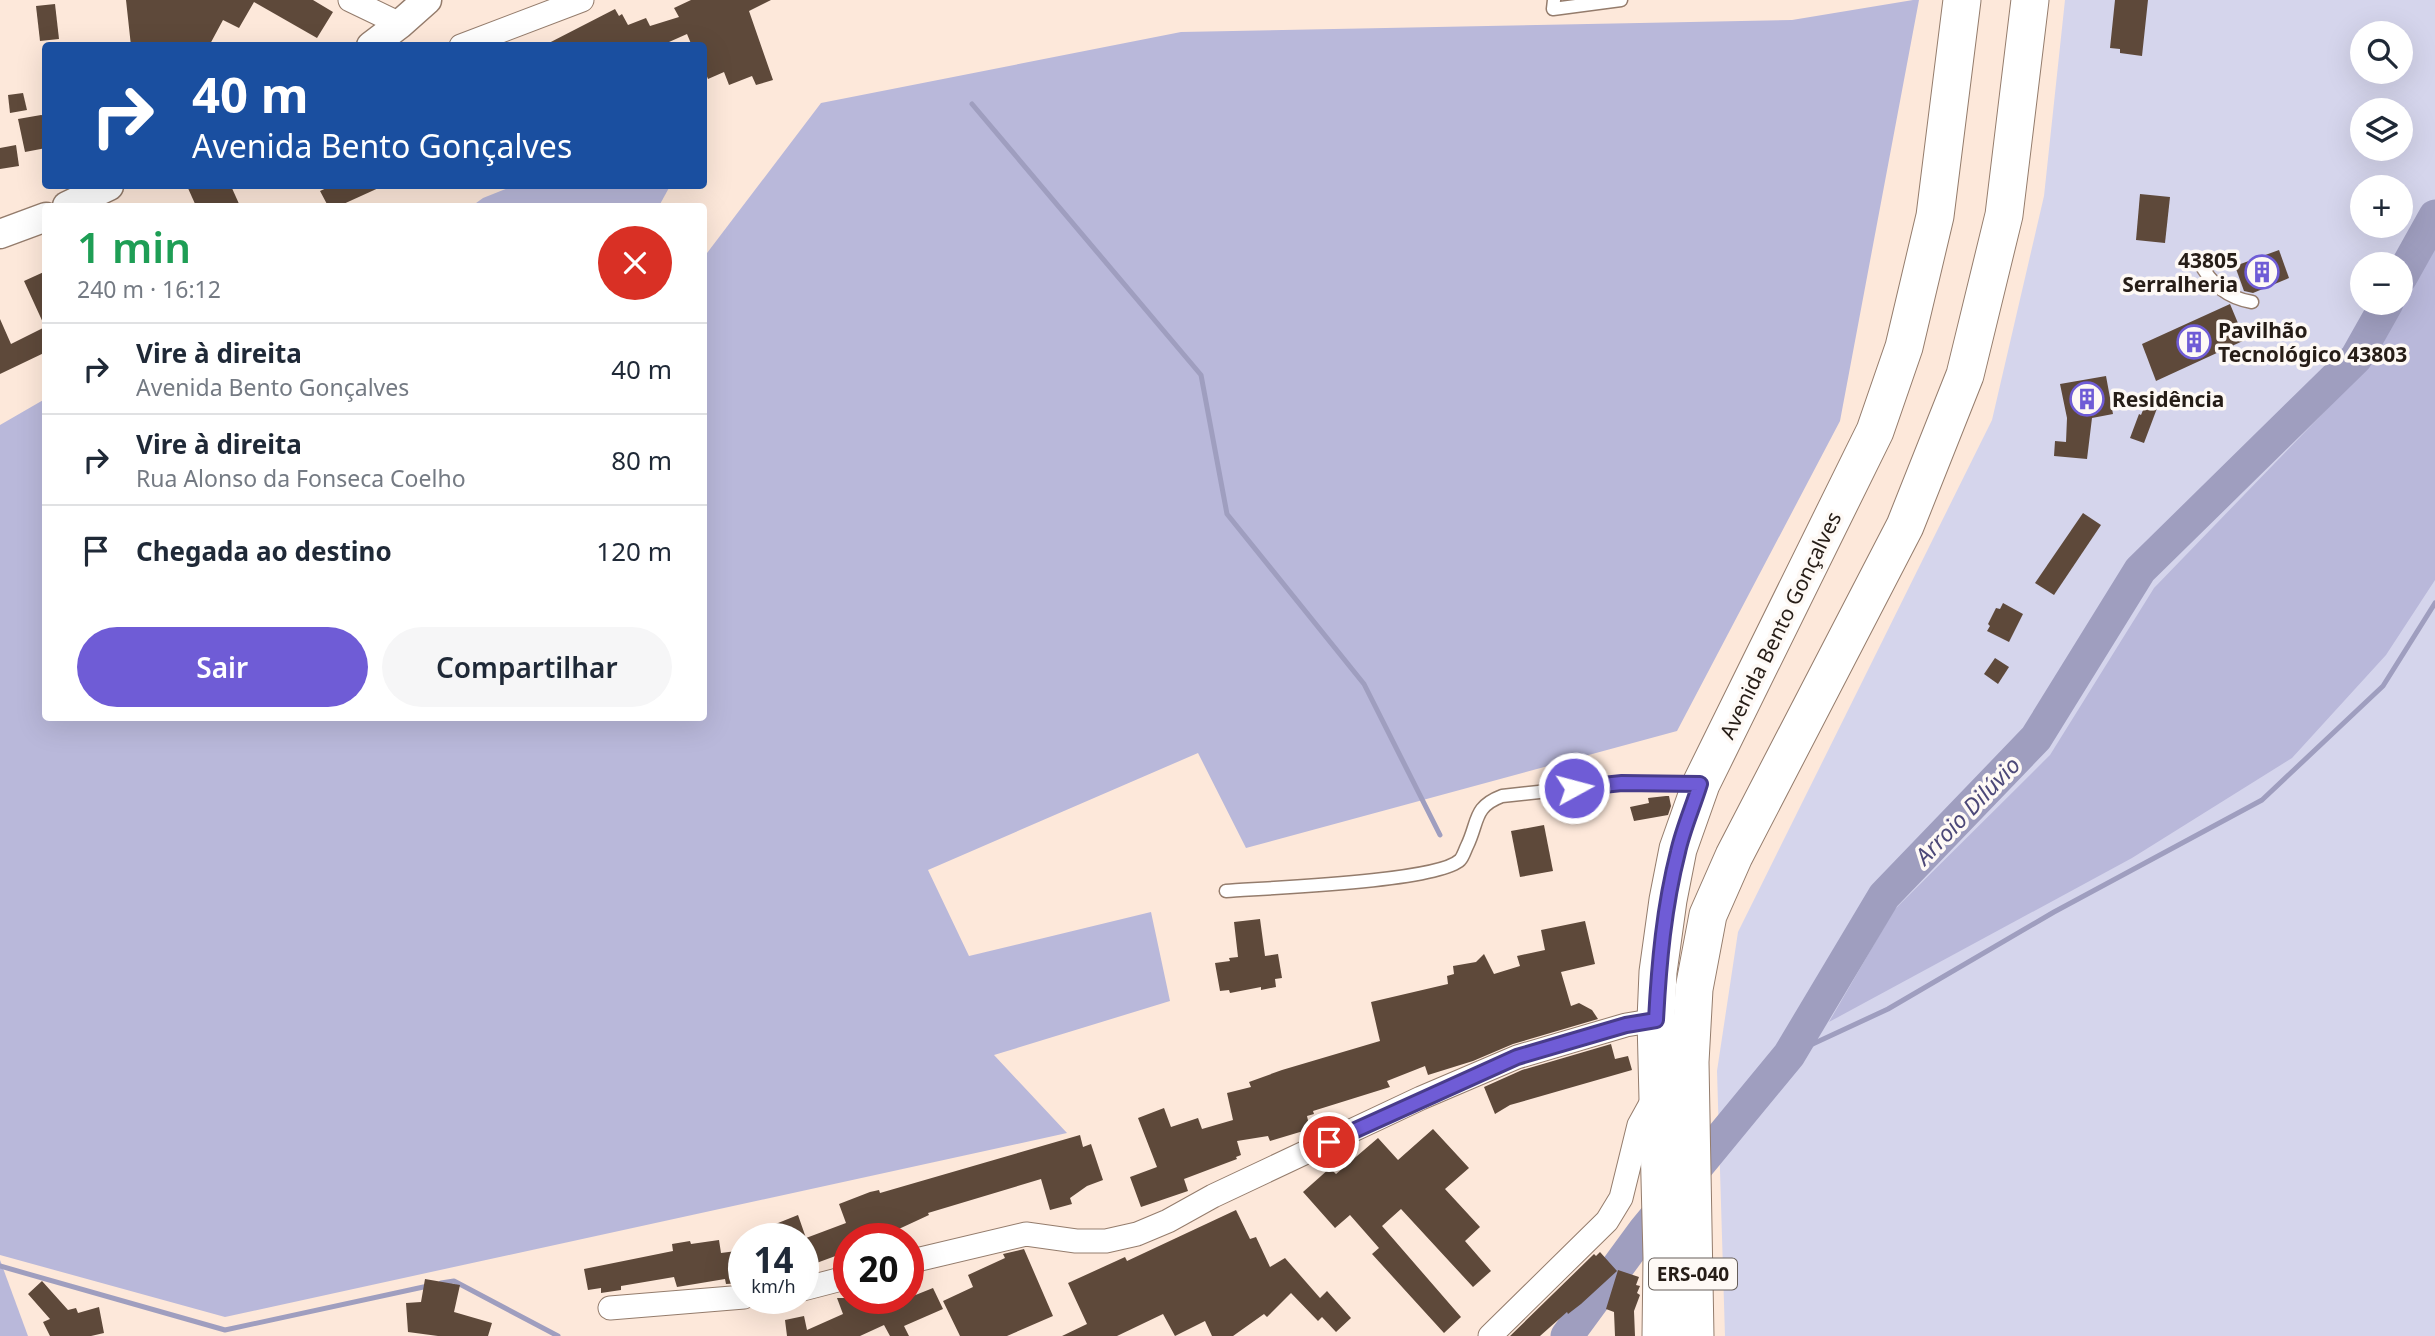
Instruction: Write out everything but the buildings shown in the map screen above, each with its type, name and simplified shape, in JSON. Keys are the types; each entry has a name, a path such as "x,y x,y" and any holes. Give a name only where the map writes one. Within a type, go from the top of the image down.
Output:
{"main road":[{"name":"Avenida Bento Gonçalves","path":"1695,1336 1692,1213 1675,1095 1656,1020 1658,972 1678,849 1700,784 1875,431 1903,347 1935,216 1962,0"},
{"name":"Avenida Bento Gonçalves","path":"1661,1336 1660,1174 1675,1095 1690,1062 1695,989 1709,915 1738,847 1905,526 1965,375 2004,215 2030,0"}],"street":[{"path":"350,0 400,24"},
{"path":"376,42 427,0"},
{"path":"472,42 582,0"},
{"path":"72,203 103,189"},
{"path":"0,234 42,218"},
{"path":"924,1258 1026,1234 1076,1241 1106,1241 1137,1234 1421,1098 1517,1057 1626,1025 1656,1020"},
{"path":"1490,1336 1607,1221 1621,1198 1639,1125 1675,1095"},
{"path":"610,1308 728,1298"}],"lane":[{"path":"1554,0 1553,9 1621,0"},
{"path":"2199,261 2205,274 2216,286 2241,300 2252,302"},
{"path":"1226,891 1353,883 1444,869 1461,859 1481,807 1502,796 1622,783 1700,784"}],"shaded area":[{"path":"1919,0 1840,421 1677,731 1246,848 1198,753 928,870 969,956 1151,912 1170,1001 994,1055 1067,1133 225,1317 0,1255 0,425 42,401 42,721 707,721 707,253 821,103 1181,32 1792,20"},
{"path":"2065,0 2435,0 2435,1336 1725,1336 1717,1071 1738,932 1992,420 2044,196"},
{"path":"506,189 668,189 661,203 476,203"},
{"path":"2435,232 2435,580 2386,655 2292,758 2132,858 1829,1022 1894,910 2050,755 2154,588 2362,373 2393,315 2413,315 2413,275"},
{"path":"0,1260 28,1336 0,1336"}],"waterway":[{"path":"972,104 1201,375 1227,514 1364,684 1440,835"},
{"name":"Arroio Dilúvio","path":"2413,255 2435,216"},
{"name":"Arroio Dilúvio","path":"1567,1336 1644,1231 1789,1055 1884,896 2036,738 2140,570 2356,358 2380,315"},
{"path":"1789,1055 1888,1009 2054,912 2262,800 2383,686 2435,603"},
{"path":"0,1266 225,1330 428,1286"},
{"path":"441,1283 454,1281 558,1336"}],"place":[{"name":"43805 Serralheria","path":"2262,272"},
{"name":"Pavilhão Tecnológico 43803","path":"2194,342"},
{"name":"Residência","path":"2087,399"}],"route":[{"path":"1329,1142 1421,1098 1517,1057 1626,1025 1656,1020 1658,972 1668,900 1678,849 1700,784 1622,783 1574,788"}]}
